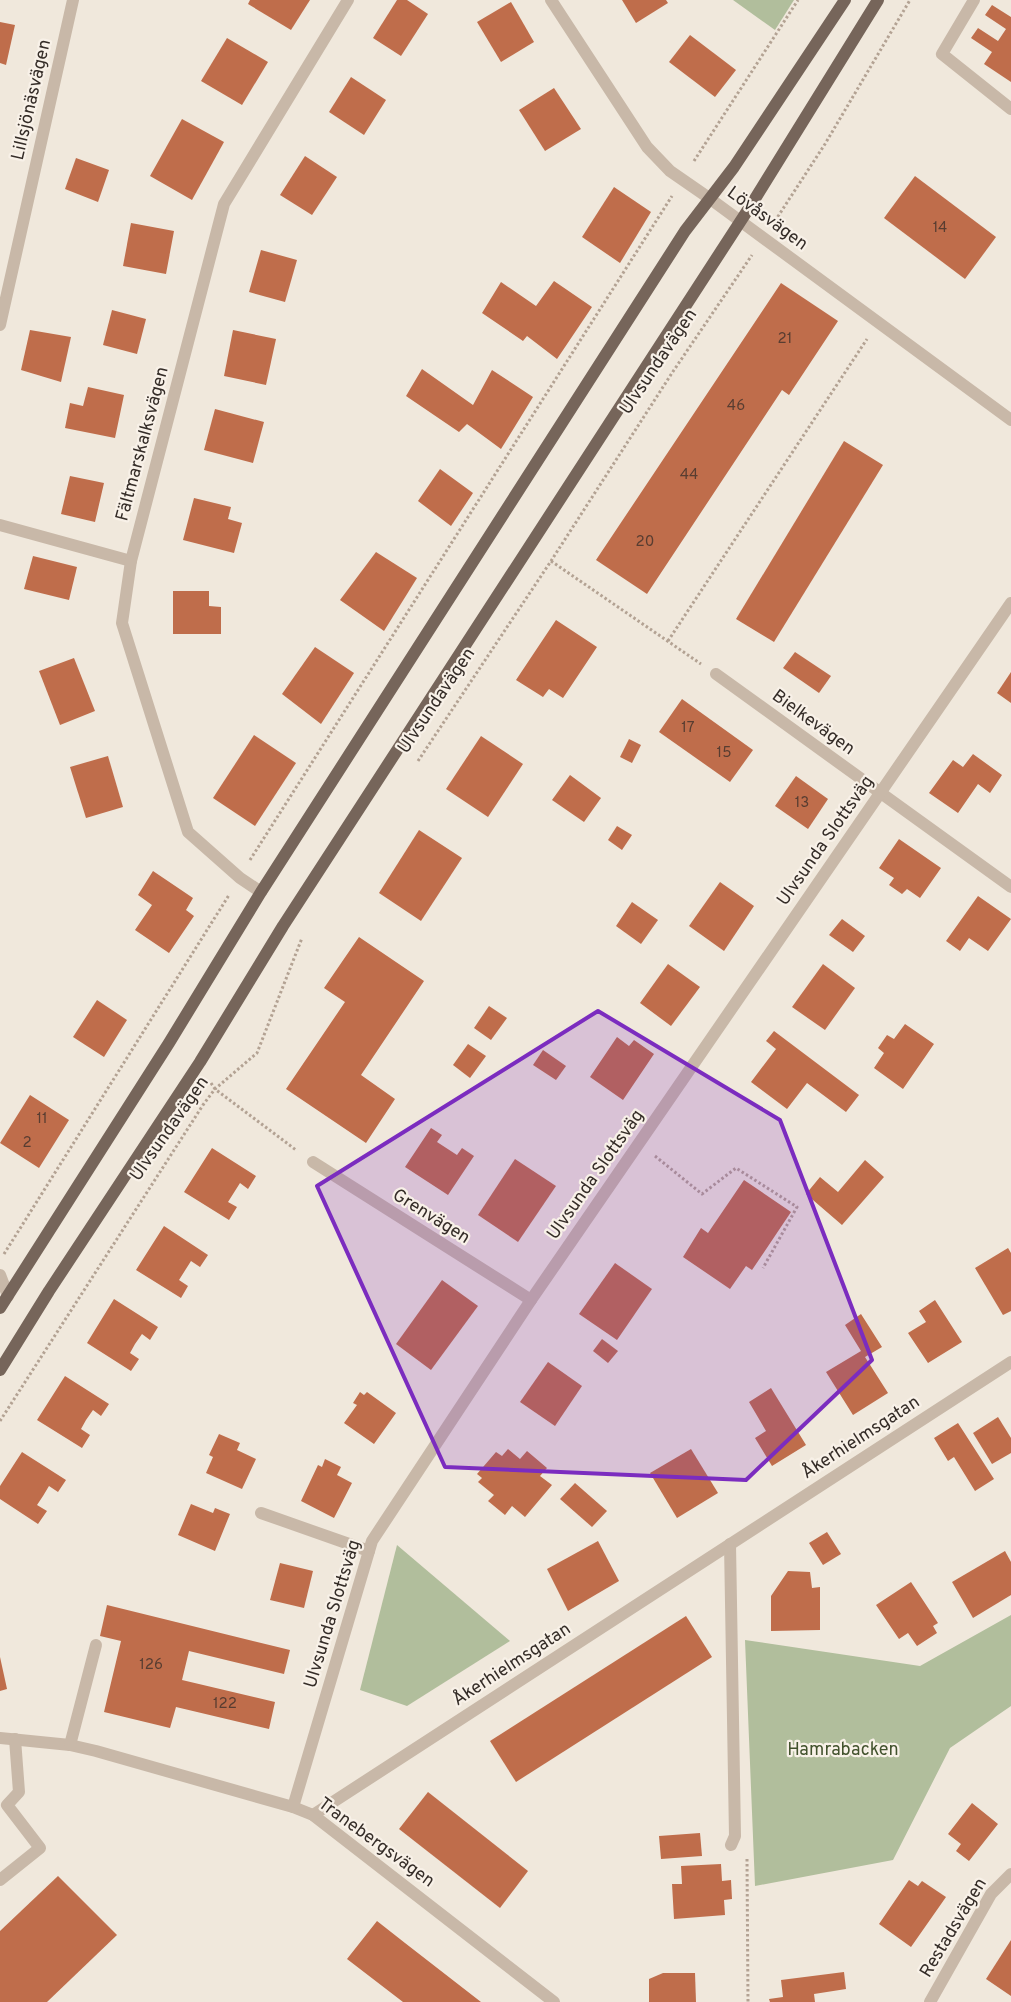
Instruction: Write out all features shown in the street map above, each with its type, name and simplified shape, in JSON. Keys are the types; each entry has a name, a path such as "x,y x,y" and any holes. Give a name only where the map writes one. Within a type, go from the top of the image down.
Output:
{"main road":[{"path":"0,1308 169,1043 261,892 685,231 734,167 845,0"},
{"name":"Ulvsundavägen","path":"0,1370 49,1291 200,1062 283,926 740,220 878,0"}],"street":[{"name":"Lillsjönäsvägen","path":"0,325 73,0"},
{"name":"Fältmarskalksvägen","path":"261,892 240,878 188,832 122,623 131,561 224,204 348,0"},
{"name":"Lövåsvägen","path":"551,0 647,148 682,181 740,220 1011,420"},
{"path":"974,0 942,54 1011,109"},
{"path":"0,525 131,561"},
{"name":"Ulvsunda Slottsväg","path":"293,1806 372,1540 531,1300 1011,603"},
{"name":"Bielkevägen","path":"716,674 1011,887"},
{"name":"Grenvägen","path":"312,1162 531,1300"},
{"path":"0,1275 8,1296"},
{"name":"Åkerhielmsgatan","path":"313,1815 1011,1362"},
{"path":"261,1513 369,1551"},
{"path":"730,1544 735,1836 731,1845"},
{"path":"70,1745 96,1645"},
{"name":"Tranebergsvägen","path":"1,1739 70,1745 293,1806 313,1815 554,2002"},
{"path":"0,1880 40,1848 3,1808 19,1792 15,1739"},
{"name":"Restadsvägen","path":"930,2002 991,1894 1011,1874"}],"path":[{"path":"0,1261 240,878 255,849 798,0"},
{"name":"Ulvsundavägen","path":"417,762 551,561 672,373 825,144 910,0"},
{"path":"668,642 878,322"},
{"path":"473,508 498,524"},
{"path":"530,546 716,674"},
{"name":"Ulvsundavägen","path":"0,1421 215,1089 258,1053 304,934"},
{"path":"146,1028 169,1043"},
{"path":"200,1062 215,1089 312,1162"},
{"path":"639,1143 702,1194 736,1168 798,1207 763,1268"},
{"path":"747,1852 748,2002"}],"highlighted area":[{"path":"598,1011 780,1120 872,1360 746,1480 445,1467 317,1186"}],"green space":[{"path":"733,0 794,0 775,30"},
{"path":"397,1545 510,1641 407,1706 360,1690"},
{"name":"Hamrabacken","path":"1011,1615 1011,1706 950,1748 893,1860 755,1886 745,1640 920,1666"}],"building":[{"path":"250,0 310,0 291,30 248,4"},
{"path":"397,0 407,0 428,14 401,56 373,38"},
{"path":"622,0 666,0 668,3 636,23"},
{"path":"511,2 534,42 501,62 477,22"},
{"path":"992,5 1011,17 1011,82 984,64 992,52 971,38 978,28 998,41 1006,29 985,15"},
{"path":"0,22 15,25 6,65 0,63"},
{"path":"690,35 736,70 715,97 669,62"},
{"path":"227,38 268,62 242,105 201,81"},
{"path":"351,77 386,100 364,135 329,112"},
{"path":"554,88 581,129 545,151 519,110"},
{"path":"182,119 224,142 192,200 150,176"},
{"path":"305,156 337,177 312,215 280,195"},
{"path":"76,158 109,170 98,202 65,189"},
{"path":"915,176 996,237 965,279 884,218"},
{"path":"614,187 651,212 620,263 582,237"},
{"path":"131,223 174,231 166,274 123,266"},
{"path":"261,250 297,260 285,302 249,292"},
{"path":"554,281 592,307 557,359 527,336 523,341 482,313 501,282 536,306"},
{"path":"781,283 838,321 789,395 782,390 647,594 596,560"},
{"path":"112,310 146,319 137,354 103,345"},
{"path":"30,330 71,337 61,382 21,370"},
{"path":"233,330 276,339 266,385 224,376"},
{"path":"422,369 473,405 492,370 533,397 501,449 467,424 459,432 406,396"},
{"path":"88,387 124,395 115,438 65,428 70,403 83,406"},
{"path":"215,409 264,422 253,463 204,450"},
{"path":"844,441 883,465 774,642 736,619"},
{"path":"440,469 473,493 451,526 418,501"},
{"path":"70,476 104,483 95,522 61,514"},
{"path":"194,498 231,507 228,519 242,523 234,553 183,540"},
{"path":"376,552 417,578 384,631 340,600"},
{"path":"33,556 77,567 69,600 24,589"},
{"path":"173,591 209,591 209,606 221,607 221,634 173,634"},
{"path":"556,620 597,647 563,698 549,689 543,697 516,680"},
{"path":"315,647 354,673 321,724 282,694"},
{"path":"795,652 831,676 819,693 783,668"},
{"path":"74,658 95,711 60,725 39,671"},
{"path":"1011,672 1011,703 997,693"},
{"path":"682,699 753,750 730,782 659,732"},
{"path":"254,735 296,763 255,826 213,798"},
{"path":"481,736 523,764 488,817 446,789"},
{"path":"629,739 641,745 632,763 620,757"},
{"path":"973,754 1002,775 990,793 978,784 958,813 929,793 953,760 963,767"},
{"path":"108,756 123,807 86,818 70,767"},
{"path":"570,775 601,798 584,822 552,800"},
{"path":"796,776 828,799 808,829 775,806"},
{"path":"617,826 632,835 622,850 608,840"},
{"path":"419,830 462,858 421,921 379,893"},
{"path":"899,839 941,868 920,898 907,889 902,894 889,885 894,878 879,868"},
{"path":"153,871 193,898 186,910 194,916 169,953 135,930 152,905 138,895"},
{"path":"720,882 754,906 724,951 689,926"},
{"path":"978,896 1011,919 988,951 969,938 960,951 946,941"},
{"path":"632,902 658,920 641,944 616,926"},
{"path":"842,919 865,936 853,952 829,935"},
{"path":"359,937 424,981 361,1075 395,1099 366,1143 286,1089 345,1002 324,988"},
{"path":"668,964 700,987 671,1026 640,1003"},
{"path":"823,964 855,988 825,1030 792,1007"},
{"path":"97,1000 127,1020 104,1057 73,1037"},
{"path":"489,1006 507,1018 491,1040 474,1028"},
{"path":"905,1024 934,1044 903,1089 874,1068 884,1053 878,1048 887,1035 894,1039"},
{"path":"774,1031 859,1095 846,1112 807,1083 787,1109 751,1082 776,1049 766,1041"},
{"path":"617,1037 629,1046 634,1040 654,1054 623,1100 590,1077"},
{"path":"468,1044 486,1056 470,1078 453,1065"},
{"path":"543,1050 566,1066 556,1080 533,1065"},
{"path":"30,1095 69,1120 39,1168 0,1143"},
{"path":"431,1128 442,1135 437,1142 457,1155 462,1148 474,1156 448,1195 405,1167"},
{"path":"212,1148 256,1176 248,1189 240,1183 228,1202 237,1207 229,1220 184,1192"},
{"path":"515,1159 556,1186 518,1242 478,1215"},
{"path":"865,1160 884,1177 842,1225 806,1194 820,1177 838,1192"},
{"path":"744,1180 791,1212 752,1270 746,1266 730,1289 683,1257 701,1228 708,1233"},
{"path":"164,1226 208,1255 200,1267 191,1261 179,1280 188,1286 181,1298 136,1270"},
{"path":"1008,1248 1011,1253 1011,1311 1003,1315 975,1268"},
{"path":"615,1263 652,1289 617,1340 579,1314"},
{"path":"442,1280 478,1306 431,1370 396,1344"},
{"path":"114,1299 158,1327 150,1340 142,1334 135,1344 130,1353 139,1359 131,1371 87,1343"},
{"path":"935,1300 962,1342 928,1363 908,1333 926,1322 919,1311"},
{"path":"861,1314 882,1347 865,1357 888,1393 853,1415 826,1372 861,1351 845,1325"},
{"path":"602,1339 618,1351 608,1363 593,1351"},
{"path":"548,1362 582,1386 555,1426 520,1402"},
{"path":"65,1376 109,1404 101,1416 93,1410 86,1420 81,1429 90,1435 82,1448 37,1420"},
{"path":"771,1388 806,1445 772,1466 755,1438 766,1431 749,1402"},
{"path":"360,1392 364,1395 367,1392 396,1413 374,1444 344,1423 357,1405 353,1403"},
{"path":"998,1417 1011,1438 1011,1453 992,1464 973,1433"},
{"path":"958,1423 994,1479 975,1491 954,1457 948,1461 934,1438"},
{"path":"219,1434 240,1443 237,1450 256,1459 242,1489 206,1473 213,1457 209,1455"},
{"path":"508,1449 520,1459 527,1451 547,1468 540,1476 552,1485 525,1517 512,1506 505,1515 488,1501 494,1495 478,1482 482,1478 477,1474 496,1452 502,1456"},
{"path":"691,1449 718,1493 677,1518 650,1473"},
{"path":"22,1452 66,1480 58,1492 49,1486 37,1505 47,1511 38,1524 0,1499 0,1486"},
{"path":"325,1459 341,1467 337,1475 352,1483 334,1518 301,1501 318,1465 322,1467"},
{"path":"575,1483 607,1511 592,1527 560,1499"},
{"path":"191,1504 213,1513 215,1508 230,1514 215,1551 178,1535"},
{"path":"827,1532 841,1554 823,1565 809,1543"},
{"path":"598,1541 619,1581 568,1611 547,1569"},
{"path":"1005,1551 1011,1562 1011,1595 973,1618 952,1582"},
{"path":"280,1563 313,1571 304,1608 270,1600"},
{"path":"788,1571 810,1572 812,1588 820,1587 820,1630 771,1631 771,1596"},
{"path":"911,1582 938,1623 933,1626 937,1633 917,1646 908,1633 899,1639 876,1605"},
{"path":"107,1605 290,1650 284,1674 189,1651 182,1680 275,1702 269,1729 176,1707 170,1728 104,1712 121,1641 100,1636"},
{"path":"686,1616 712,1657 516,1782 490,1741"},
{"path":"0,1657 7,1689 0,1691"},
{"path":"428,1792 528,1871 500,1908 399,1829"},
{"path":"972,1803 998,1824 969,1861 956,1851 961,1844 948,1834"},
{"path":"700,1833 702,1856 661,1859 659,1836"},
{"path":"721,1864 722,1881 731,1880 732,1899 724,1900 725,1915 674,1919 672,1884 682,1884 681,1866"},
{"path":"58,1876 117,1935 47,2002 0,2002 0,1931"},
{"path":"909,1880 918,1886 922,1881 946,1897 911,1947 879,1924"},
{"path":"377,1921 481,2002 403,2002 347,1959"},
{"path":"1011,1940 1011,1996 986,1979"},
{"path":"844,1972 846,1989 814,1994 815,2002 770,2002 769,1999 783,1997 781,1980"},
{"path":"663,1973 695,1973 696,2002 649,2002 649,1979"}]}
